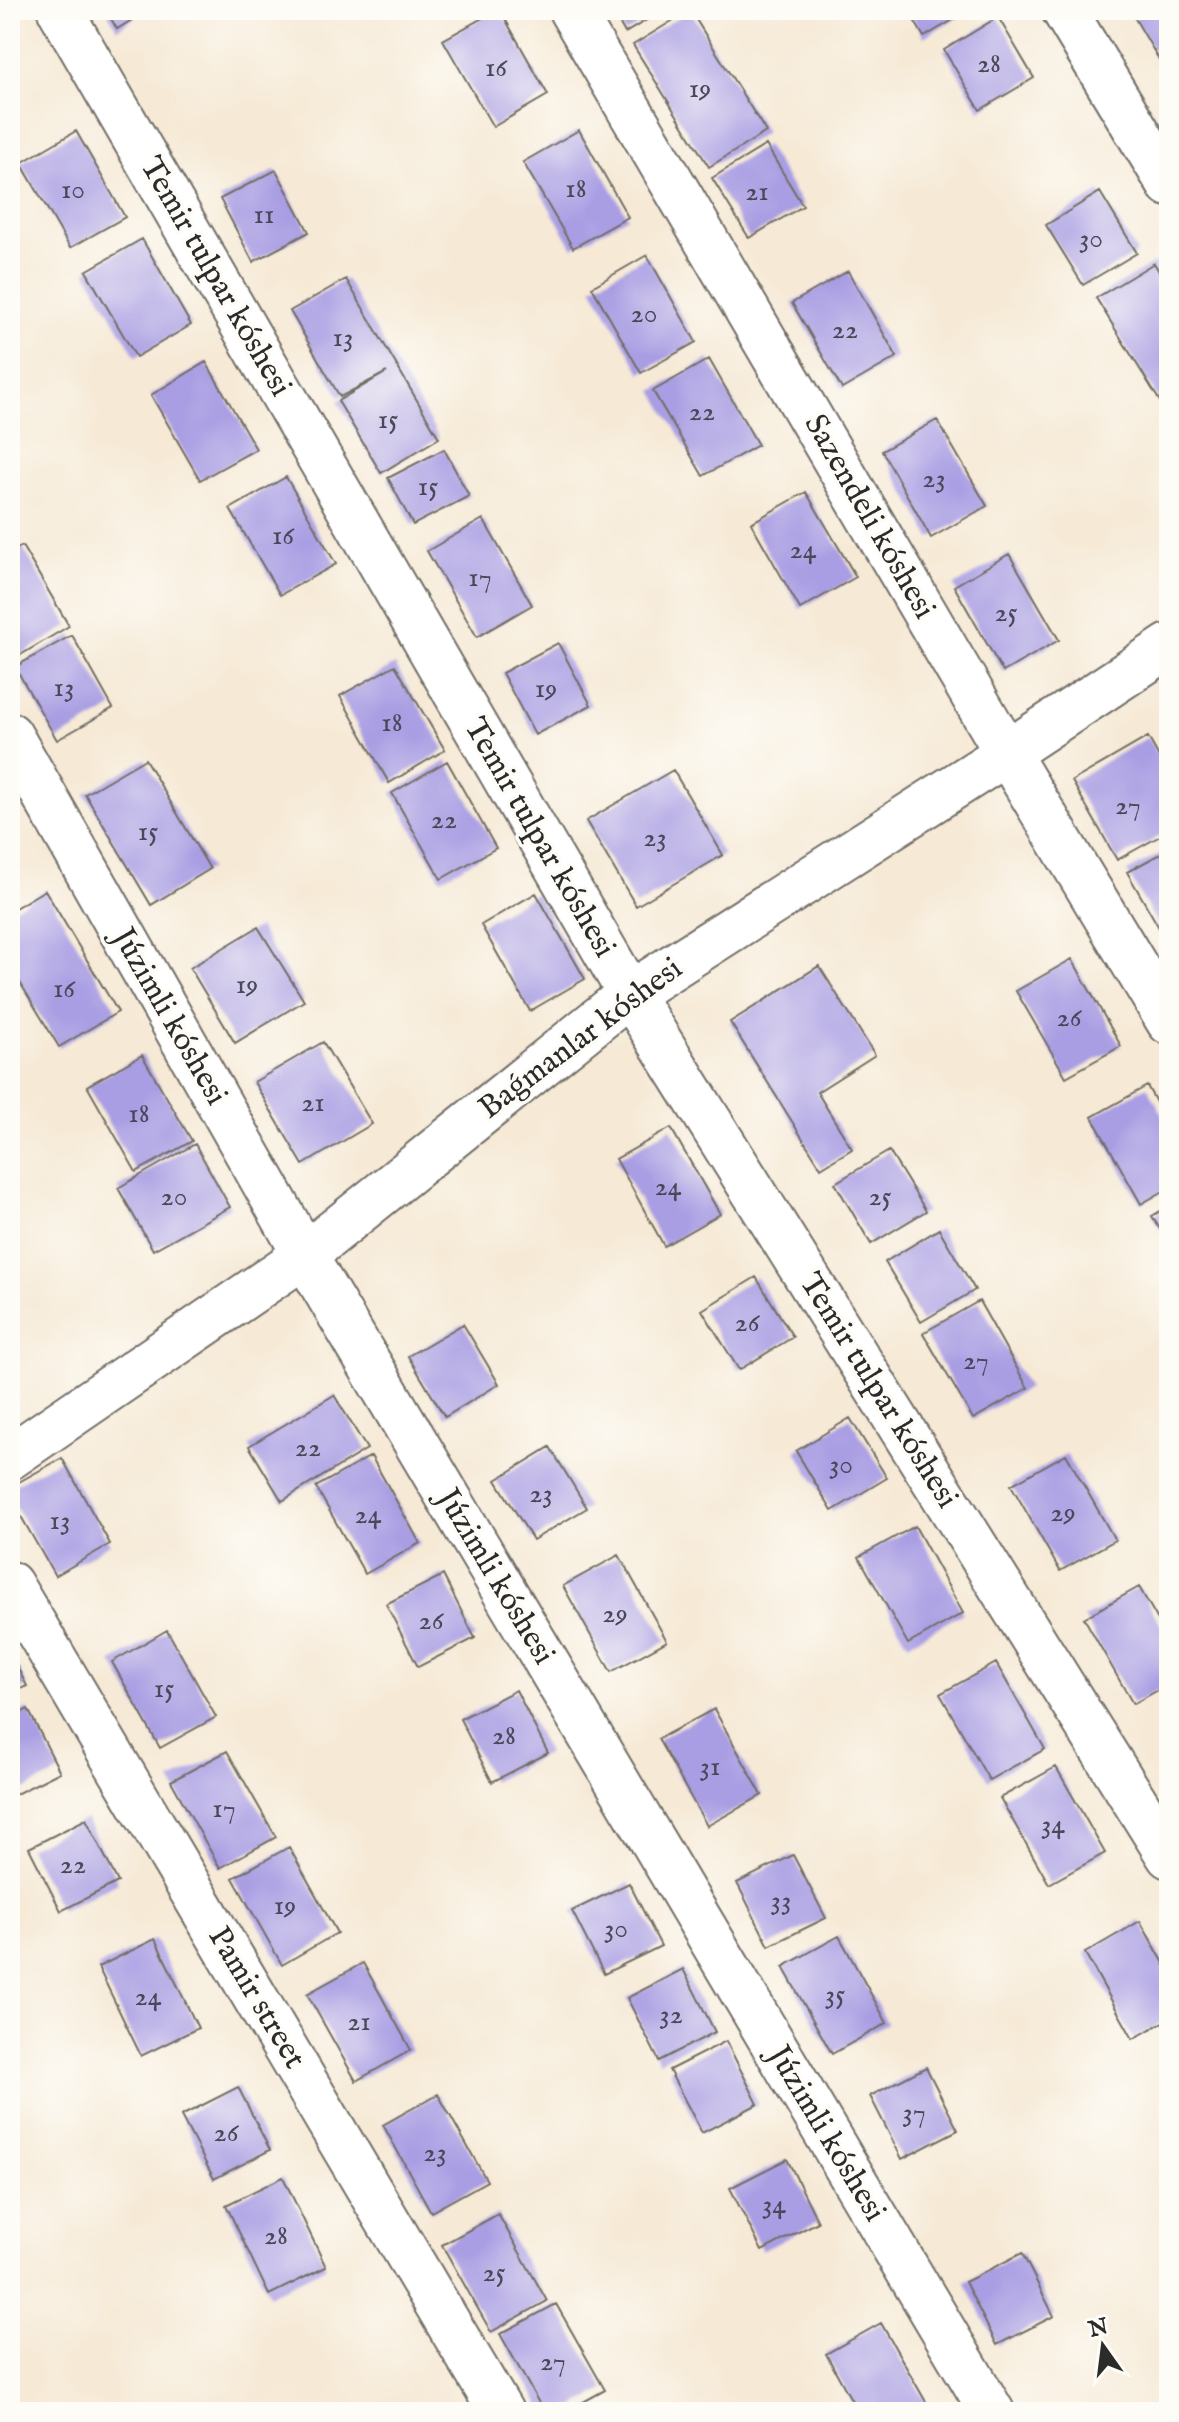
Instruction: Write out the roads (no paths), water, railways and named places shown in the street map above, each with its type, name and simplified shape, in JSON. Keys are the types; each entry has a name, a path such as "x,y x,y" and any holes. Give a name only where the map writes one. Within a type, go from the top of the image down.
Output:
{"street":[{"name":"Temir tulpar kóshesi","path":"60,10 630,994 1169,1856"},
{"name":"Sazendeli kóshesi","path":"571,10 1007,753 1169,1022"},
{"path":"1064,10 1169,184"},
{"name":"Baǵmanlar kóshesi","path":"10,1457 305,1255 630,994 1169,646"},
{"name":"Júzimli kóshesi","path":"10,735 305,1255 992,2412"},
{"name":"Pamir street","path":"10,1584 501,2412"}]}
